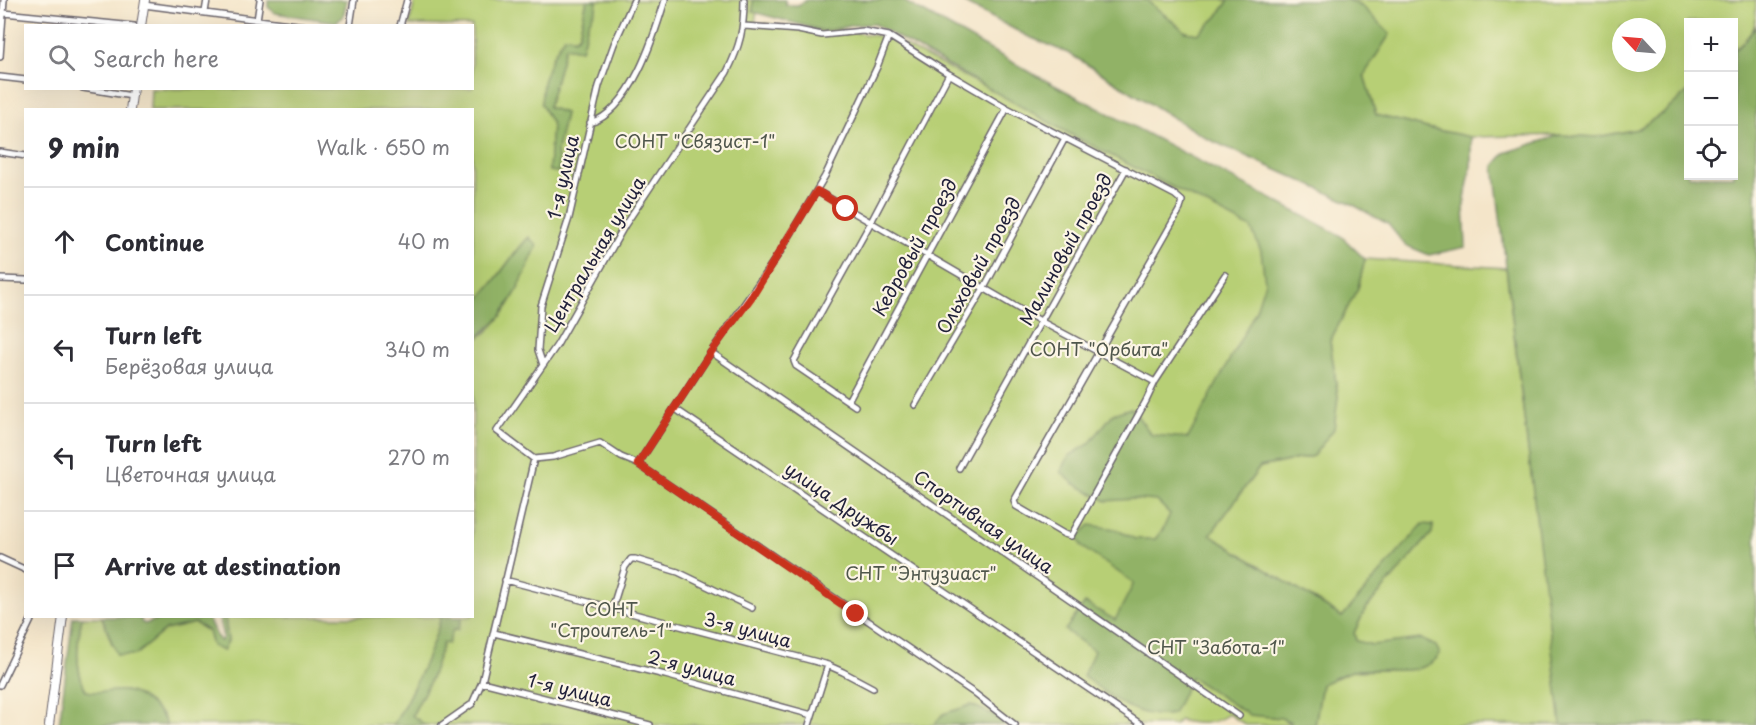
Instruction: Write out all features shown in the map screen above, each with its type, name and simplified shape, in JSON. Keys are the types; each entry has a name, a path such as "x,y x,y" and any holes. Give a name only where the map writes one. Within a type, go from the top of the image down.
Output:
{"main road":[{"path":"141,24 144,2"},
{"path":"130,108 132,92"},
{"path":"49,725 63,618"}],"street":[{"path":"0,57 4,0"},
{"path":"205,12 207,0"},
{"path":"257,20 260,0"},
{"path":"350,24 354,0"},
{"path":"401,24 407,0"},
{"name":"1-я улица","path":"543,364 538,350 540,312 569,218 605,68 634,0"},
{"path":"590,123 604,117 616,106 630,86 652,38 665,0"},
{"name":"Центральная улица","path":"534,459 498,431 568,326 625,225 727,72 739,45 744,26 744,0"},
{"path":"144,2 289,24"},
{"path":"3,14 112,24"},
{"path":"744,26 829,35 863,31 889,36 1008,108 1175,195 1182,201 1180,209 1014,501 1016,506 1071,536 1155,382 1226,275"},
{"path":"638,464 711,352 753,295 817,191 846,135 889,36"},
{"path":"855,406 796,366 794,361 949,74"},
{"path":"0,77 24,80"},
{"path":"108,90 132,92"},
{"name":"Кедровый проезд","path":"848,401 1008,108"},
{"name":"Ольховый проезд","path":"915,405 984,288 1065,138"},
{"path":"0,152 24,156"},
{"name":"Малиновый проезд","path":"959,468 1126,169"},
{"path":"817,191 870,224 1042,322 1155,382"},
{"path":"0,279 24,280"},
{"name":"Спортивная улица","path":"711,352 1239,716"},
{"name":"улица Дружбы","path":"674,408 1142,725"},
{"path":"442,725 472,704 482,682 534,459 553,457 600,443 621,457 638,464 974,693 1015,725"},
{"path":"0,558 23,568"},
{"name":"3-я улица","path":"612,609 625,567 631,559 678,573 752,608"},
{"name":"3-я улица","path":"505,580 828,666 873,688"},
{"path":"0,685 32,618"},
{"name":"2-я улица","path":"494,633 665,675 812,715"},
{"path":"809,725 828,666"},
{"name":"1-я улица","path":"482,682 650,725"}],"green space":[{"path":"268,0 347,0 343,17 336,22 275,13 268,7"},
{"path":"415,0 587,0 579,35 574,39 569,36 541,104 552,124 549,171 559,172 557,150 565,113 548,108 565,47 581,50 597,0 759,0 755,22 824,31 835,29 890,38 1349,274 1195,545 1301,698 1286,722 1291,722 1290,725 1246,725 1229,714 1211,722 1193,723 1179,720 1175,725 1009,725 999,717 960,725 943,714 934,725 425,725 412,716 430,681 443,643 453,630 458,630 462,618 474,618 474,340 495,323 512,300 536,246 528,238 474,304 474,108 150,108 151,90 474,90 474,24 409,24"},
{"path":"587,0 597,0 596,9 588,23 581,50 565,47 548,107 565,113 557,150 559,172 549,171 552,124 541,104 543,82 552,57 564,37 569,36 574,39 579,35"},
{"name":"СНТ \"Забота-1\"","path":"753,0 785,0 786,5 798,5 807,0 902,0 1037,76 1340,235 1365,259 1358,288 1330,341 1338,397 1334,429 1313,456 1260,467 1210,535 1342,617 1423,524 1433,525 1432,533 1365,610 1354,633 1356,641 1372,645 1421,639 1436,646 1440,654 1432,662 1411,670 1352,671 1322,684 1315,725 1290,725 1291,722 1281,718 1249,715 1191,677 1173,714 1148,714 1125,705 1083,676 1094,651 1065,630 1085,603 1115,620 1134,583 1082,547 1077,537 1090,525 1115,529 1135,539 1155,539 1170,514 1157,501 1133,499 1106,501 1073,483 1061,472 1069,456 1089,444 1113,414 1131,408 1152,435 1188,438 1256,310 1265,282 1261,251 1251,228 1070,134 874,24 824,31 753,12"},
{"path":"959,0 1146,0 1186,32 1198,34 1217,17 1229,0 1347,0 1363,7 1390,34 1364,75 1376,115 1471,137 1471,166 1464,204 1466,247 1429,255 1405,245 1388,224 1348,202 1206,138 1070,54 1027,36"},
{"path":"1146,0 1229,0 1217,17 1198,34 1186,32"},
{"path":"1347,0 1756,0 1755,23 1751,33 1738,46 1738,18 1684,18 1684,95 1665,112 1638,129 1597,137 1560,135 1471,137 1376,115 1364,75"},
{"path":"1756,26 1756,725 1561,725 1494,166 1505,153 1560,135 1597,137 1638,129 1665,112 1684,95 1684,180 1738,180 1738,46"},
{"path":"529,237 537,246 517,291 501,316 474,341 474,304"},
{"path":"1365,259 1506,268 1528,451 1756,601 1743,725 1315,725 1322,684 1352,671 1415,669 1390,644 1372,645 1356,641 1354,633 1365,610 1432,533 1433,526 1423,525 1342,617 1210,535 1260,467 1313,456 1338,397 1330,341 1358,288"},
{"path":"73,618 82,618 78,664 86,691 130,692 155,708 167,725 59,725"},
{"path":"82,618 102,618 112,644 135,655 165,630 195,623 208,631 212,645 228,641 225,618 442,618 422,669 392,725 167,725 162,714 126,691 96,693 86,691 78,664"},
{"path":"102,618 141,618 141,622 145,624 161,618 208,618 221,641 223,637 219,618 225,618 228,641 223,651 212,646 208,631 195,623 165,630 135,655 117,655"},
{"path":"441,618 462,618 458,630 453,630 448,644 443,643 430,681 412,715 425,725 392,725 422,670"},
{"path":"971,705 999,717 1009,725 934,725 943,714"}],"route":[{"path":"846,209 817,191 753,295 711,352 638,464 856,614"}],"park label":[{"name":"СОНТ \"Связист-1\"","path":"695,140"},
{"name":"СОНТ \"Орбита\"","path":"1099,348"},
{"name":"СНТ \"Энтузиаст\"","path":"921,572"},
{"name":"СОНТ \"Строитель-1\"","path":"611,618"}]}
